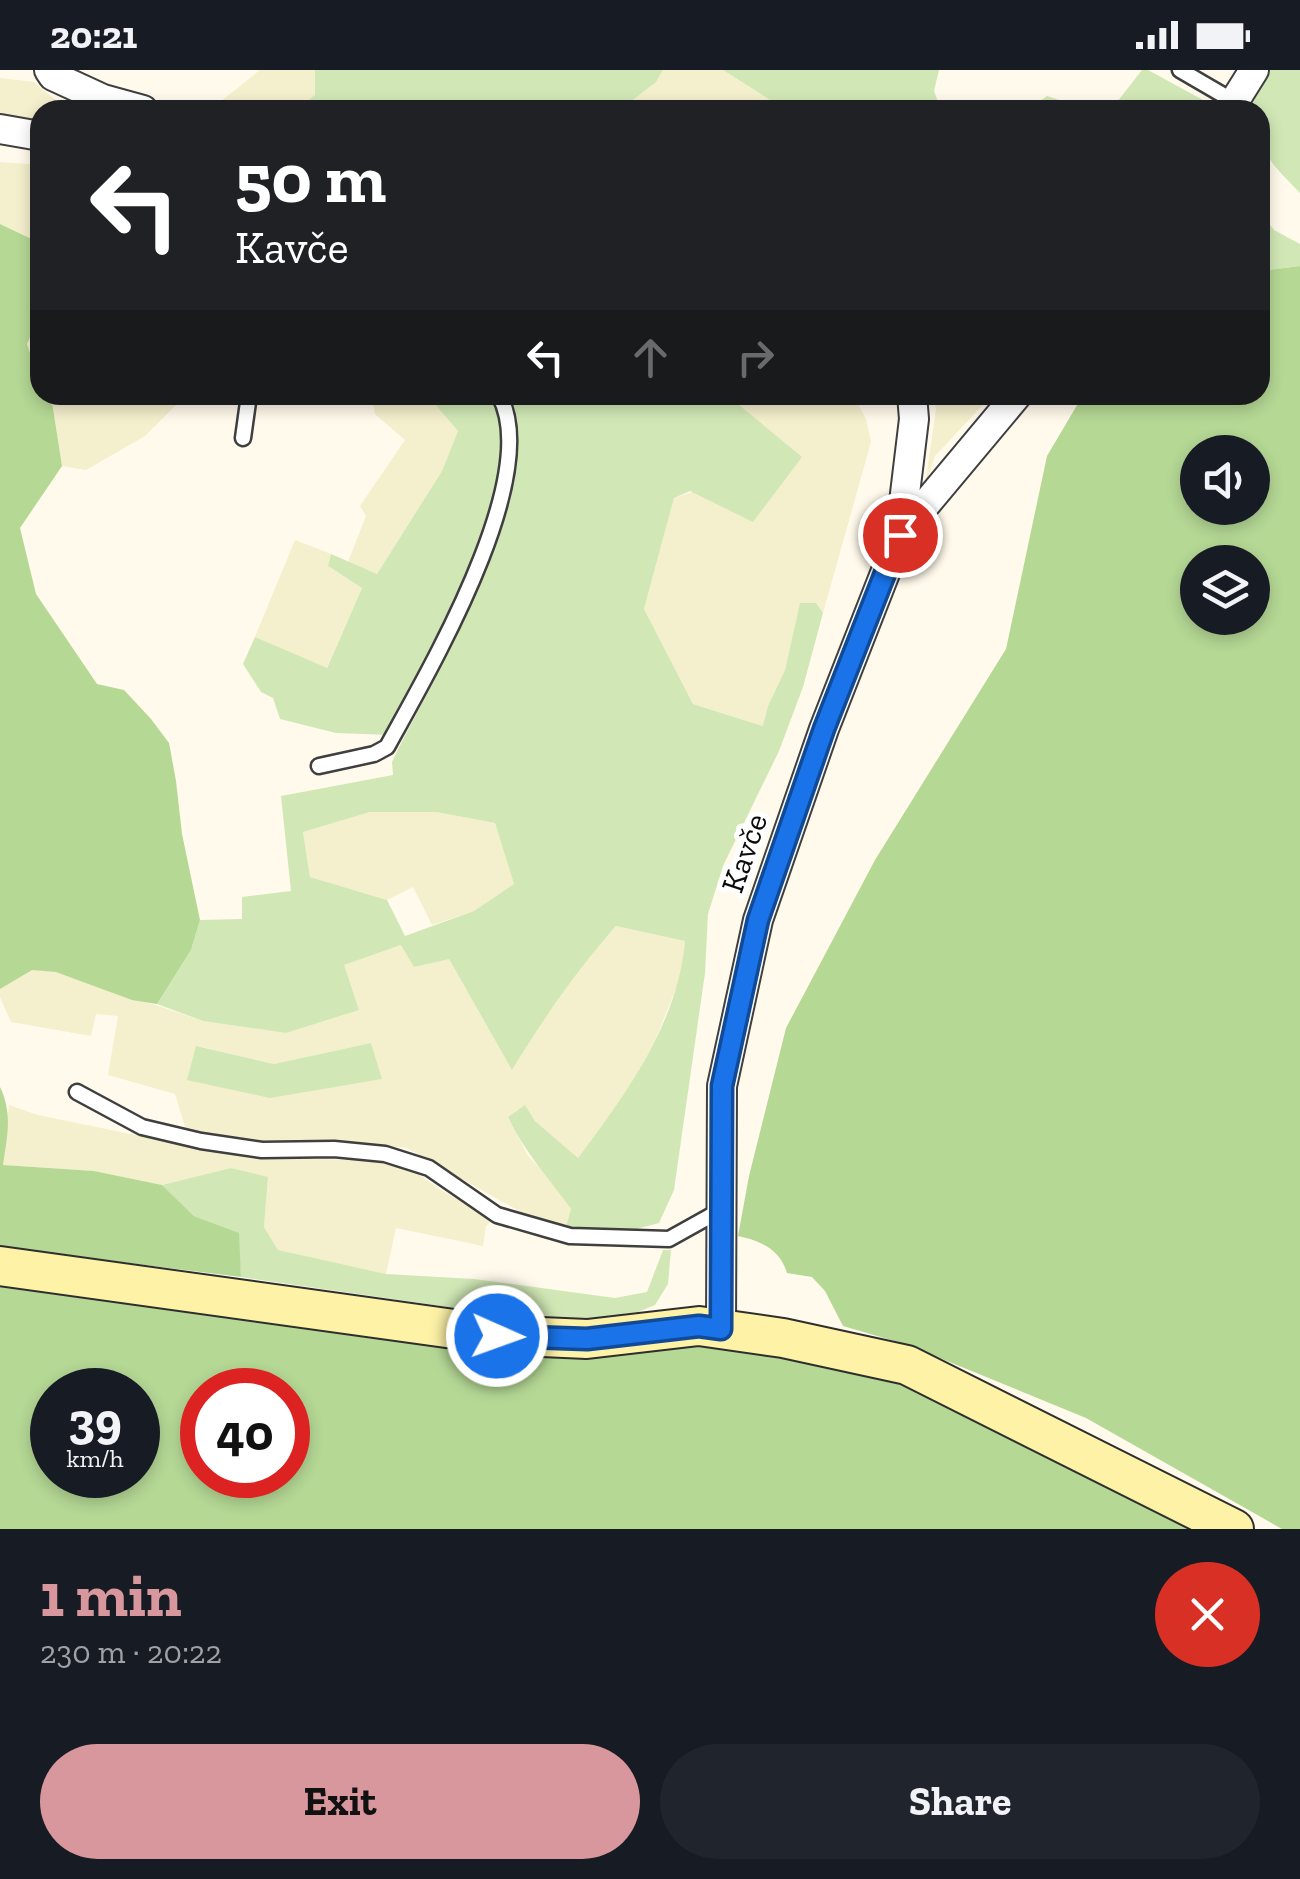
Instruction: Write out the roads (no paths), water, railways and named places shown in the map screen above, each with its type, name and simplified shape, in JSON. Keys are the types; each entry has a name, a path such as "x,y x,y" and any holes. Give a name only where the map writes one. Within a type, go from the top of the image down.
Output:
{"street":[{"path":"49,70 53,76 107,100"},
{"path":"1236,100 1254,70"},
{"path":"0,128 30,134"},
{"name":"Kavče","path":"721,1329 722,1086 758,920 824,729 900,535 913,405"},
{"name":"Kavče","path":"900,535 1009,405"},
{"path":"0,1266 497,1336 587,1339 699,1326 783,1338 907,1365 1234,1529"}],"lane":[{"path":"1180,70 1223,100"},
{"path":"242,438 247,405"},
{"path":"320,766 374,754 387,747 435,660 494,524 506,486 511,442 504,405"},
{"path":"78,1092 142,1127 201,1141 262,1150 334,1149 385,1154 430,1168 497,1215 570,1236 669,1239 721,1210"}]}
